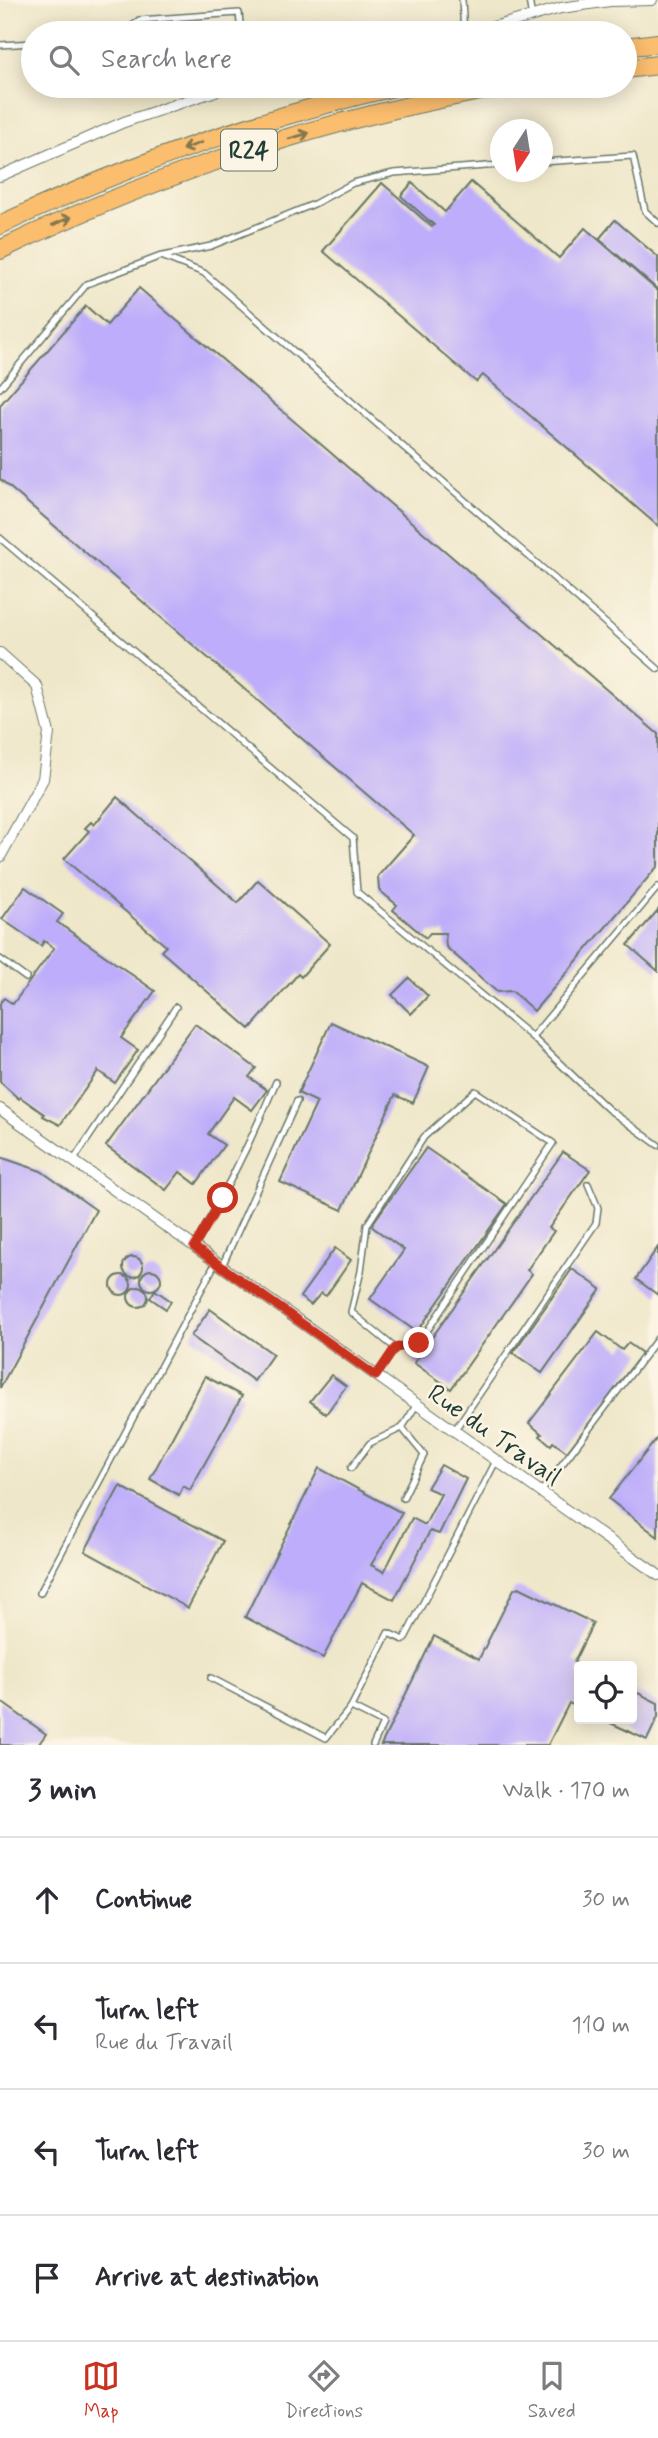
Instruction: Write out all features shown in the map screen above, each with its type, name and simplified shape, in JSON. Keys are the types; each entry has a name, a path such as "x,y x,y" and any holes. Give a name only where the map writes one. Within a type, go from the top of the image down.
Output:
{"highway":[{"path":"637,46 658,43"},
{"path":"637,68 658,65"},
{"name":"R24","path":"0,225 124,170 240,128 354,98"},
{"name":"R24","path":"0,250 134,191 247,150 372,115 452,98"}],"street":[{"path":"517,21 561,8 610,1 652,0"},
{"path":"0,176 124,122 195,98"},
{"path":"0,653 37,686 49,733 43,779 0,857"},
{"name":"Rue du Travail","path":"0,1109 658,1575"}],"lane":[{"path":"462,0 463,21"},
{"path":"529,0 532,17"},
{"path":"138,21 239,13 240,21"},
{"path":"0,45 21,44"},
{"path":"553,161 633,156 645,211 658,223"},
{"path":"0,388 86,284 161,256 211,246 314,204 353,183 394,173 490,166"},
{"path":"161,256 204,273 658,670"},
{"path":"0,538 353,838 357,892 532,1037 608,1108 658,1145"},
{"path":"532,1037 658,887"},
{"path":"0,959 26,978"},
{"path":"73,1161 176,1007"},
{"path":"194,1247 240,1163 276,1082"},
{"path":"376,1376 395,1348 419,1343 553,1143 475,1091 424,1138 367,1225 361,1271 351,1312 395,1348"},
{"path":"40,1593 219,1264 297,1101"},
{"path":"454,1431 596,1223 598,1208 588,1184"},
{"path":"541,1492 658,1338"},
{"path":"351,1468 370,1443 401,1428 417,1405"},
{"path":"401,1428 424,1455 403,1498"},
{"path":"211,1678 326,1738 351,1707 388,1633 404,1640 496,1461"},
{"path":"351,1707 383,1723 373,1745"}],"building":[{"path":"471,182 559,258 585,228 658,291 658,526 483,375 476,382 323,251 382,183 432,227 434,225 401,196 412,183 445,212"},
{"path":"615,220 658,257 658,290 599,239"},
{"path":"139,288 658,734 658,866 534,1011 512,991 497,992 446,947 445,933 430,933 426,938 393,910 397,905 379,890 378,876 414,835 0,479 0,405 86,306 107,325"},
{"path":"117,797 238,903 258,880 330,944 301,977 298,974 250,1029 161,951 166,946 64,859 89,831 85,828 91,822 94,825"},
{"path":"25,887 63,914 57,922 155,991 121,1038 138,1050 115,1083 98,1071 60,1125 43,1116 44,1114 20,1097 19,1099 0,1082 0,1003 4,998 13,1004 54,948 44,941 41,946 2,919"},
{"path":"658,910 658,971 628,945"},
{"path":"409,978 428,996 411,1014 392,995"},
{"path":"331,1022 429,1067 413,1103 395,1095 342,1210 280,1182 317,1102 298,1093"},
{"path":"195,1024 256,1068 249,1077 267,1090 252,1110 234,1097 208,1134 224,1145 196,1184 180,1172 166,1190 106,1146"},
{"path":"426,1148 507,1204 417,1332 370,1299 404,1250 371,1226"},
{"path":"563,1152 590,1170 549,1228 554,1231 527,1270 532,1274 451,1389 414,1363"},
{"path":"0,1157 41,1171 96,1210 0,1388"},
{"path":"658,1247 658,1295 636,1279"},
{"path":"335,1248 351,1260 326,1296 321,1293 311,1305 300,1297"},
{"path":"133,1257 140,1260 143,1267 140,1274 133,1277 126,1274 123,1267 126,1260"},
{"path":"572,1269 601,1289 542,1373 513,1353"},
{"path":"151,1270 158,1273 161,1280 158,1287 151,1290 144,1287 141,1280 144,1273"},
{"path":"121,1275 128,1278 131,1285 128,1292 121,1295 114,1292 111,1285 114,1278"},
{"path":"138,1287 145,1290 148,1297 145,1304 138,1307 131,1304 128,1297 131,1290"},
{"path":"155,1290 171,1301 166,1309 150,1298"},
{"path":"210,1309 273,1354 254,1381 191,1336"},
{"path":"598,1332 622,1350 628,1343 642,1353 567,1452 553,1442 551,1445 529,1423"},
{"path":"331,1375 346,1386 326,1414 310,1401"},
{"path":"205,1376 242,1396 190,1490 183,1486 179,1495 150,1479"},
{"path":"658,1437 658,1537 609,1499"},
{"path":"441,1465 466,1479 439,1534 430,1531 394,1600 362,1583 323,1658 245,1617 319,1468 402,1513 371,1565 384,1572 412,1518 425,1525 441,1494 427,1488"},
{"path":"120,1486 223,1541 188,1608 85,1551"},
{"path":"519,1587 593,1623 574,1661 574,1706 569,1703 548,1745 381,1745 434,1636 479,1659 514,1589"},
{"path":"637,1692 658,1703 658,1717 647,1740 613,1724 637,1724"},
{"path":"0,1701 46,1734 38,1745 0,1745"}],"route":[{"path":"223,1198 194,1247 376,1376 395,1348 419,1343"}]}
